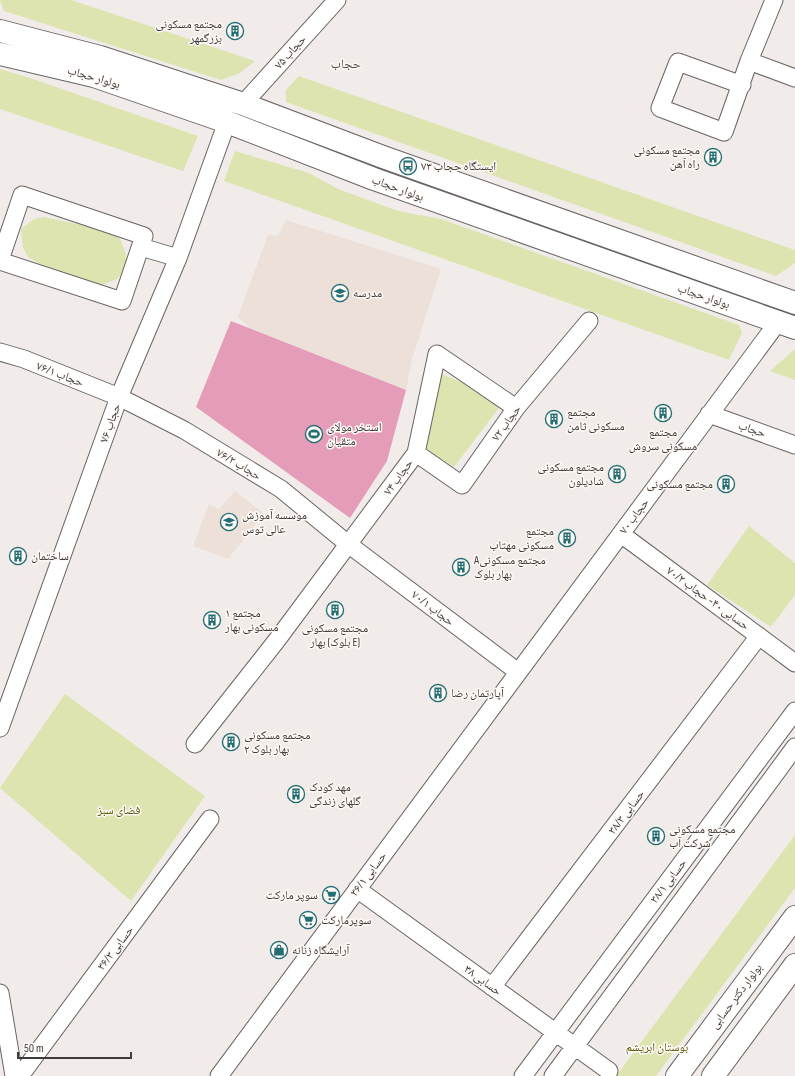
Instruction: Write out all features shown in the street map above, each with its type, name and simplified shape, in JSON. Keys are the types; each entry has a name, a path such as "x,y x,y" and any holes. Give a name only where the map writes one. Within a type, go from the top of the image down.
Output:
{"main road":[{"name":"بولوار حجاب","path":"0,30 100,57 243,104 383,157 795,302"},
{"name":"بولوار حجاب","path":"0,54 94,76 227,122 374,180 787,325"},
{"path":"374,180 383,157"},
{"name":"بولوار دکتر حسابی","path":"677,1076 795,917"},
{"path":"713,1076 795,965"},
{"path":"739,991 763,1009"}],"street":[{"name":"حجاب ۷۵","path":"243,104 337,0"},
{"path":"742,85 678,62 660,108 724,132 742,85 749,61 774,0"},
{"path":"749,61 795,78"},
{"name":"حجاب ۷۶","path":"0,728 120,397 178,258 227,122"},
{"path":"22,195 144,236 122,301 0,260 22,195"},
{"path":"141,247 178,258"},
{"name":"حجاب ۷۲","path":"416,453 462,485 516,408 589,321"},
{"name":"حجاب ۷۰","path":"518,672 709,414 787,325"},
{"name":"حجاب ۷۶/۱","path":"0,352 24,359 120,397"},
{"name":"حجاب ۷۴","path":"195,744 276,640 416,453 437,354 516,408"},
{"name":"حجاب ۷۶/۲","path":"120,397 184,430 281,489 348,544"},
{"name":"حجاب","path":"709,414 795,444"},
{"name":"حسابی ۴۰- حجاب ۷۰/۲","path":"621,534 795,663"},
{"name":"حجاب ۷۰/۱","path":"348,544 518,672"},
{"name":"حسابی ۳۸/۳","path":"492,987 759,636"},
{"name":"حسابی ۳۶/۱","path":"219,1076 518,672"},
{"name":"حسابی ۳۸/۱","path":"523,1076 795,711"},
{"name":"حسابی ۳۸/۱","path":"553,1076 795,747"},
{"name":"حسابی ۳۶/۳","path":"20,1076 210,819"},
{"name":"حسابی ۳۸","path":"357,890 609,1071"},
{"path":"0,993 14,1076"}],"shaded area":[{"name":"مدرسه","path":"286,220 441,269 412,359 406,390 250,328 238,317 268,235 278,236"},
{"name":"استخر مولای متقیان","path":"231,321 406,390 387,461 350,518 196,407"},
{"name":"موسسه آموزش عالی توس","path":"235,491 264,514 228,559 193,546 209,504 219,509"}],"green space":[{"path":"0,0 71,0 255,61 240,73 221,80 4,11"},
{"path":"0,69 198,136 183,171 0,109"},
{"path":"299,76 795,250 795,263 776,276 286,102 286,90"},
{"path":"235,151 309,173 338,189 398,211 441,219 739,325 742,333 729,360 224,181"},
{"path":"44,217 106,230 120,239 126,254 126,270 117,279 102,285 86,283 40,264 28,257 23,248 21,229 34,219"},
{"path":"795,349 795,380 770,371"},
{"path":"441,374 472,386 499,408 454,467 423,447"},
{"path":"749,526 795,563 795,595 771,627 707,585"},
{"name":"فضای سبز","path":"65,694 205,796 131,901 0,788"},
{"name":"بوستان ابریشم","path":"795,835 795,888 656,1076 616,1076"}],"place":[{"name":"مجتمع مسکونی بزرگمهر","path":"235,31"},
{"name":"مجتمع مسکونی راه آهن","path":"713,157"},
{"name":"ایستگاه حجاب ۷۳","path":"408,166"},
{"name":"مدرسه","path":"340,293"},
{"name":"مجتمع مسکونی سروش","path":"663,413"},
{"name":"مجتمع مسکونی ثامن","path":"554,419"},
{"name":"استخر مولای متقیان","path":"314,434"},
{"name":"مجتمع مسکونی شادیلون","path":"617,474"},
{"name":"مجتمع مسکونی","path":"726,484"},
{"name":"موسسه آموزش عالی توس","path":"229,522"},
{"name":"مجتمع مسکونی مهتاب","path":"567,538"},
{"name":"ساختمان","path":"18,556"},
{"name":"Aمجتمع مسکونی بهار بلوک","path":"461,567"},
{"name":"مجتمع مسکونی بهار (بلوک E)","path":"335,610"},
{"name":"۱ مجتمع مسکونی بهار","path":"212,620"},
{"name":"آپارتمان رضا","path":"438,693"},
{"name":"مجتمع مسکونی بهار بلوک ۲","path":"231,742"},
{"name":"مهد کودک گلهای زندگی","path":"296,794"},
{"name":"مجتمع مسکونی شرکت آب","path":"656,836"},
{"name":"سوپر مارکت","path":"331,895"},
{"name":"سوپرمارکت","path":"308,920"},
{"name":"آرایشگاه زنانه","path":"279,950"}],"district":[{"name":"حجاب","path":"346,63"}]}
